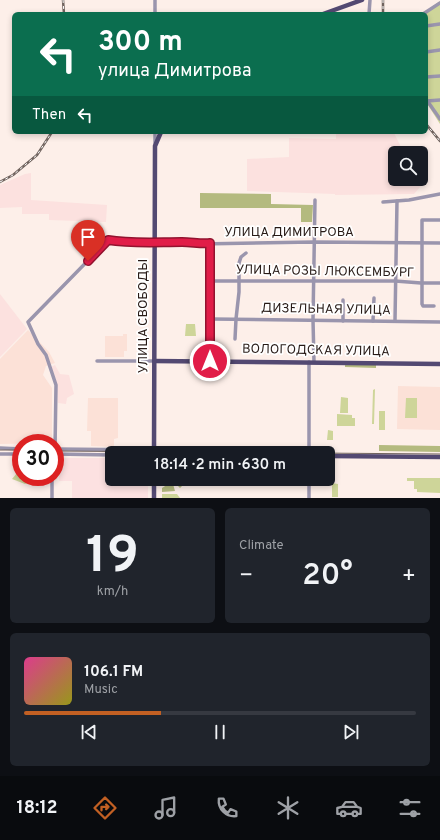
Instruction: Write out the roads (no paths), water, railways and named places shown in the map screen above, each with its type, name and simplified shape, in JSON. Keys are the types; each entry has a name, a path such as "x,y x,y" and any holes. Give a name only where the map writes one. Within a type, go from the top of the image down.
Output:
{"main road":[{"path":"329,12 362,0"},
{"path":"156,146 160,134"},
{"name":"УЛИЦА СВОБОДЫ","path":"154,446 156,146"},
{"name":"ВОЛОГОДСКАЯ УЛИЦА","path":"154,361 440,364"},
{"path":"335,456 440,457"},
{"path":"154,486 154,498"}],"street":[{"path":"155,0 155,12"},
{"path":"369,12 370,0"},
{"path":"427,12 440,3"},
{"path":"428,26 440,24"},
{"path":"428,52 440,50"},
{"path":"428,77 440,76"},
{"path":"428,100 440,100"},
{"path":"428,101 440,119"},
{"name":"УЛИЦА СВОБОДЫ","path":"155,134 156,146"},
{"path":"383,202 440,194"},
{"path":"309,446 315,200"},
{"path":"395,321 396,201"},
{"path":"434,306 423,306 421,283 422,220 440,220"},
{"name":"УЛИЦА ДИМИТРОВА","path":"55,434 56,385 46,355 36,340 28,322 108,240 210,243 440,243"},
{"path":"210,243 210,361"},
{"path":"236,339 239,263 241,257 246,253"},
{"name":"УЛИЦА РОЗЫ ЛЮКСЕМБУРГ","path":"210,281 395,281 440,283"},
{"path":"373,321 374,298"},
{"path":"342,300 343,321"},
{"name":"ДИЗЕЛЬНАЯ УЛИЦА","path":"211,319 440,322"},
{"name":"ВОЛОГОДСКАЯ УЛИЦА","path":"97,361 154,361"},
{"path":"0,448 12,448"},
{"path":"64,449 105,451"},
{"path":"0,454 12,454"},
{"path":"64,454 105,455"},
{"path":"52,486 52,498"},
{"path":"309,486 309,498"}],"tram line":[{"path":"0,450 12,450"},
{"path":"64,451 440,454"}],"railway":[{"path":"63,0 64,12"},
{"path":"383,0 383,12"},
{"path":"428,126 440,141"},
{"path":"0,182 13,175 37,155 51,134"}]}
